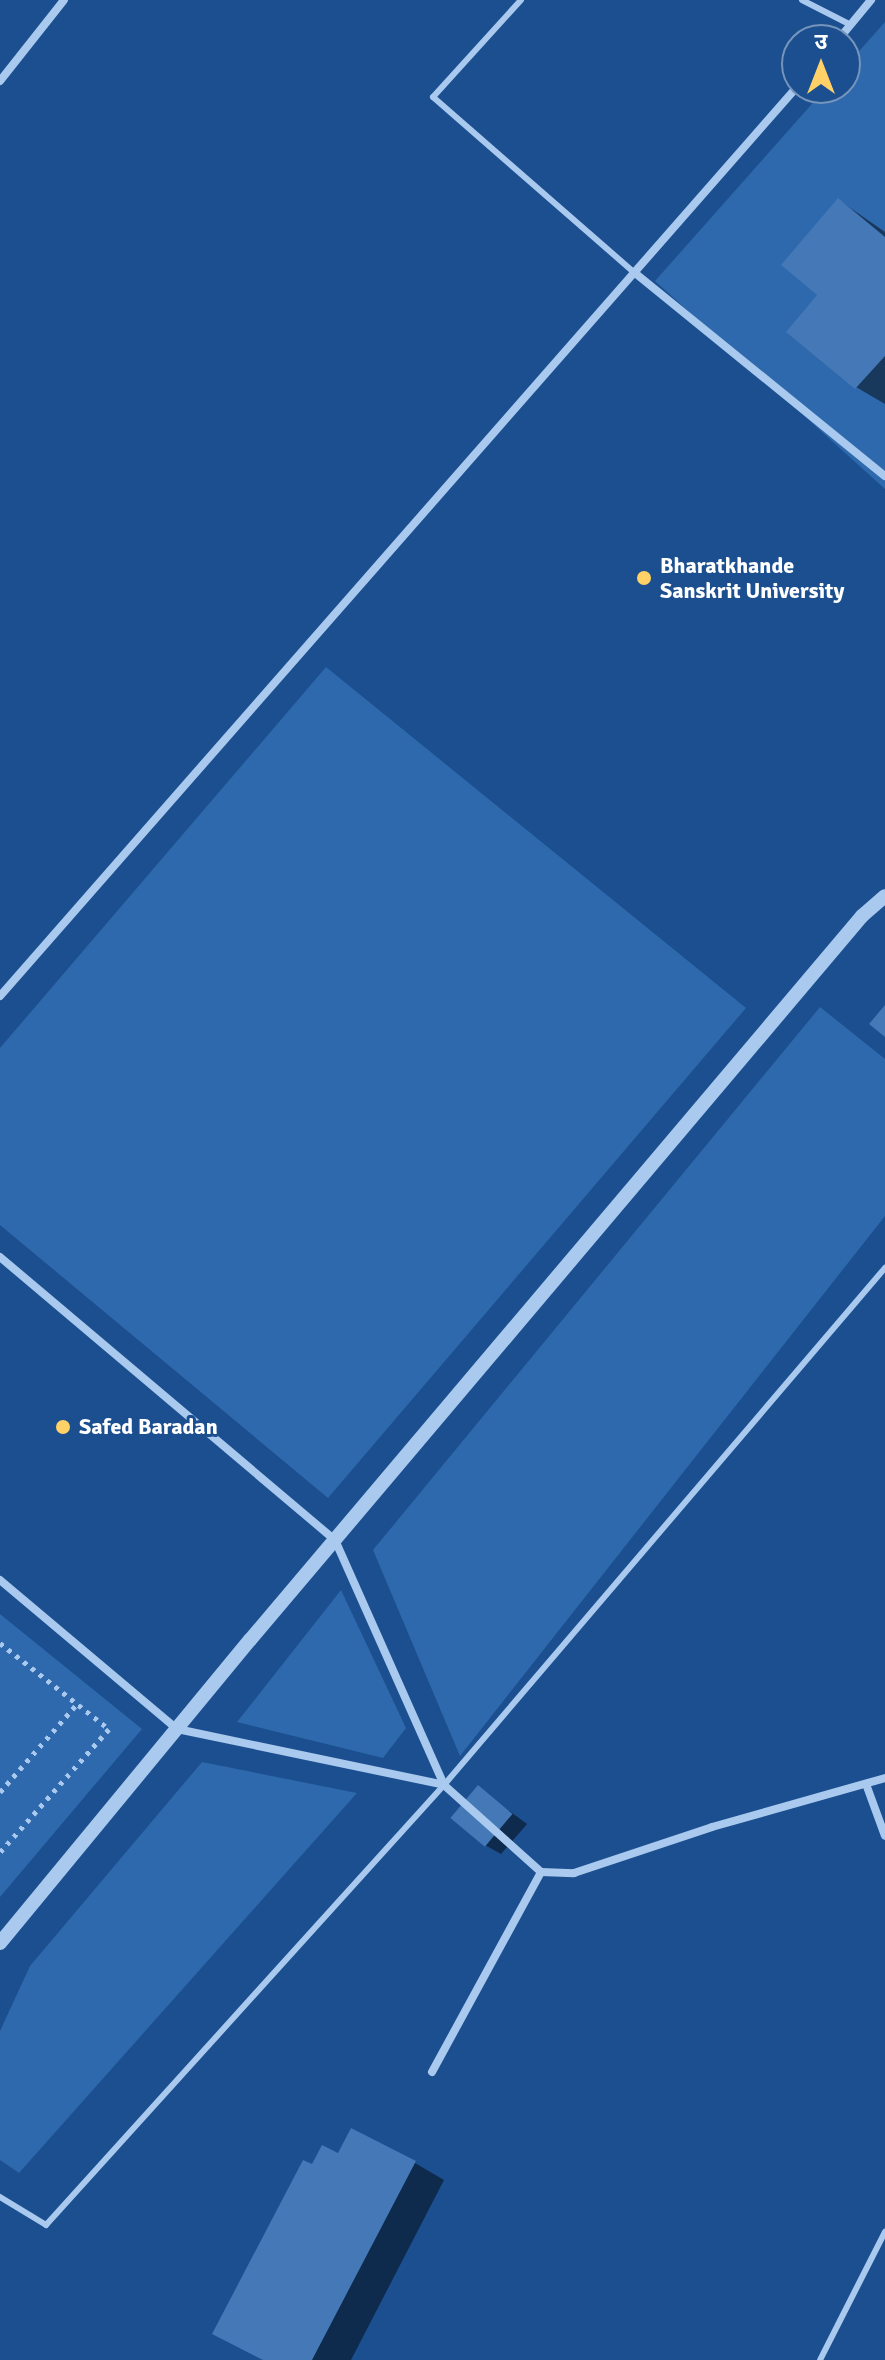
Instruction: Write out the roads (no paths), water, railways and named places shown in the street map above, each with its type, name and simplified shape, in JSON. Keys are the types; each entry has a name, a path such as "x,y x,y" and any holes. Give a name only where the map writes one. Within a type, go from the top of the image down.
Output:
{"street":[{"path":"0,81 64,0"},
{"path":"852,24 871,0"},
{"path":"0,996 782,104"},
{"path":"635,273 885,476"},
{"path":"0,1943 335,1540 862,916 885,896"},
{"path":"0,1257 335,1540 444,1785 541,1872 574,1873 712,1827 885,1778"},
{"path":"0,1580 177,1729 444,1785"},
{"path":"866,1784 885,1836"},
{"path":"432,2072 541,1872"}],"lane":[{"path":"521,0 433,97 635,273"},
{"path":"802,0 849,24"},
{"path":"0,2197 46,2225 444,1785 885,1268"},
{"path":"820,2360 885,2232"}],"place":[{"name":"Bharatkhande Sanskrit University","path":"644,578"},
{"name":"Safed Baradan","path":"63,1427"}]}
